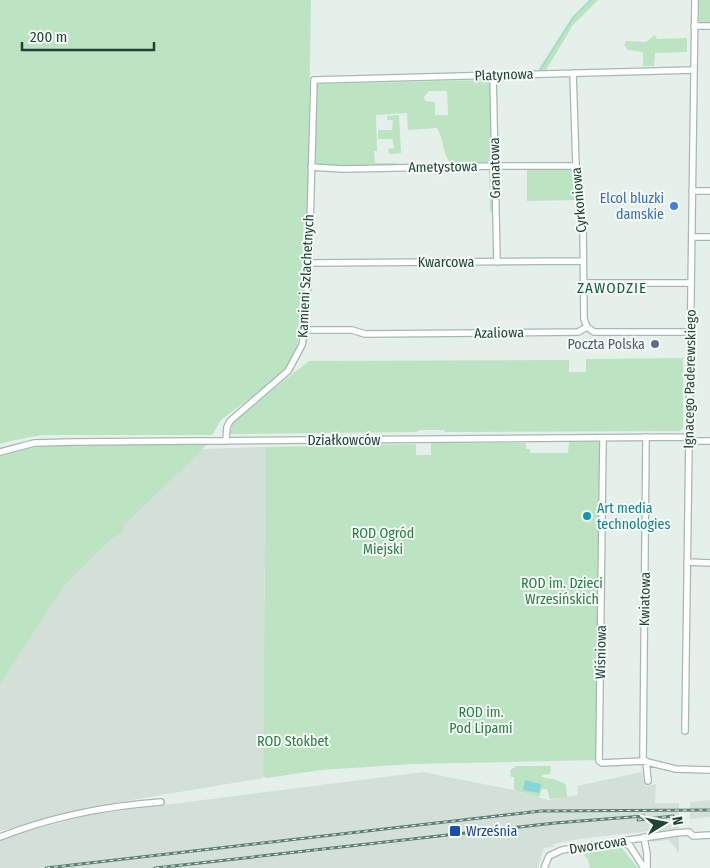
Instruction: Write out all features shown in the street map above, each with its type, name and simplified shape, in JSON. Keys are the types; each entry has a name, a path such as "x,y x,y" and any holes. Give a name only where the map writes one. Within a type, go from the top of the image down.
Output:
{"street":[{"name":"Ignacego Paderewskiego","path":"685,731 695,0"},
{"path":"694,26 710,26"},
{"name":"Platynowa","path":"314,80 694,70"},
{"name":"Cyrkoniowa","path":"573,73 576,166 583,225 582,261 584,319 586,327"},
{"name":"Granatowa","path":"493,75 497,262"},
{"name":"Kamieni Szlachetnych","path":"226,441 227,427 234,416 288,371 302,345 305,330 309,263 314,80"},
{"name":"Ametystowa","path":"311,167 343,169 576,166"},
{"path":"692,191 710,191"},
{"path":"692,236 710,237"},
{"name":"Kwarcowa","path":"309,263 582,261"},
{"path":"583,283 691,283"},
{"name":"Azaliowa","path":"305,330 352,330 366,334 438,334 578,332 586,327 594,332 691,332"},
{"name":"Działkowców","path":"0,452 42,442 646,437 710,441"},
{"name":"Kwiatowa","path":"646,437 644,761 648,781"},
{"name":"Wiśniowa","path":"603,438 599,761 602,763 644,761"},
{"path":"687,562 710,563"},
{"path":"644,761 676,769 710,770"},
{"path":"0,837 65,817 120,805 161,802"},
{"name":"Dworcowa","path":"544,868 546,860 552,854 562,850 689,832 693,836 710,835"},
{"path":"644,837 647,854 646,868"},
{"path":"621,841 630,846 646,868"}],"shaded area":[{"path":"266,447 263,778 108,804 0,831 0,671 54,589 200,449"},
{"path":"423,772 514,790 548,800 578,795 577,786 642,772 645,786 656,784 655,803 679,803 679,852 668,840 652,842 650,831 579,839 554,844 553,847 544,848 538,868 0,868 0,838 94,814"},
{"path":"710,800 710,817 690,819 690,802"}],"green space":[{"path":"0,0 311,0 307,250 303,327 293,357 279,376 221,420 212,435 42,435 0,444"},
{"path":"589,0 598,0 573,25 546,70 538,70 572,17"},
{"path":"699,0 710,0 710,24 699,23"},
{"path":"655,35 657,39 687,38 687,52 655,53 654,66 643,66 643,52 628,50 624,45 626,41 646,42"},
{"path":"487,80 491,87 492,162 458,165 450,163 437,128 408,130 407,113 376,115 377,151 374,151 375,163 397,163 397,166 345,168 318,166 315,162 316,85","holes":["429,91 447,91 448,115 435,115 435,102 425,101 424,97"]},
{"path":"399,115 401,153 389,154 388,149 394,148 392,139 378,139 378,130 392,130 393,120 387,120 387,116"},
{"path":"527,168 570,168 574,171 580,221 578,221 576,200 527,201"},
{"path":"489,169 493,171 493,213 490,211"},
{"path":"683,358 683,429 679,431 445,432 444,430 420,430 416,432 229,434 233,423 249,408 309,361 569,360 569,372 586,372 586,359"},
{"path":"569,442 599,442 597,760 413,764 321,770 267,778 263,776 266,447 416,444 416,455 431,455 431,443 526,443 526,449 530,449 530,453 568,453"},
{"path":"203,443 206,445 201,451 124,525 123,531 108,542 63,587 0,684 0,456 27,447 47,445"},
{"path":"517,766 551,766 550,774 542,775 542,777 566,784 567,797 550,799 547,789 542,789 539,797 514,790 514,777 511,777 510,770"},
{"path":"621,847 638,868 590,868 588,859 583,854"}],"water":[{"path":"525,780 541,784 539,793 523,790"}],"waterway":[{"path":"541,69 575,15 591,0"}],"railway":[{"path":"46,868 541,811 710,810"},
{"path":"155,868 555,823 644,816"},
{"path":"638,820 673,816"}],"place":[{"name":"Elcol bluzki damskie","path":"674,206"},
{"name":"Poczta Polska","path":"655,344"},
{"name":"Art media technologies","path":"587,516"},
{"name":"Września","path":"455,831"}],"district":[{"name":"ZAWODZIE","path":"612,288"}],"park label":[{"name":"ROD Ogród Miejski","path":"383,542"},
{"name":"ROD im. Dzieci Wrzesińskich","path":"562,592"},
{"name":"ROD im. Pod Lipami","path":"481,720"},
{"name":"ROD Stokbet","path":"293,741"}]}
